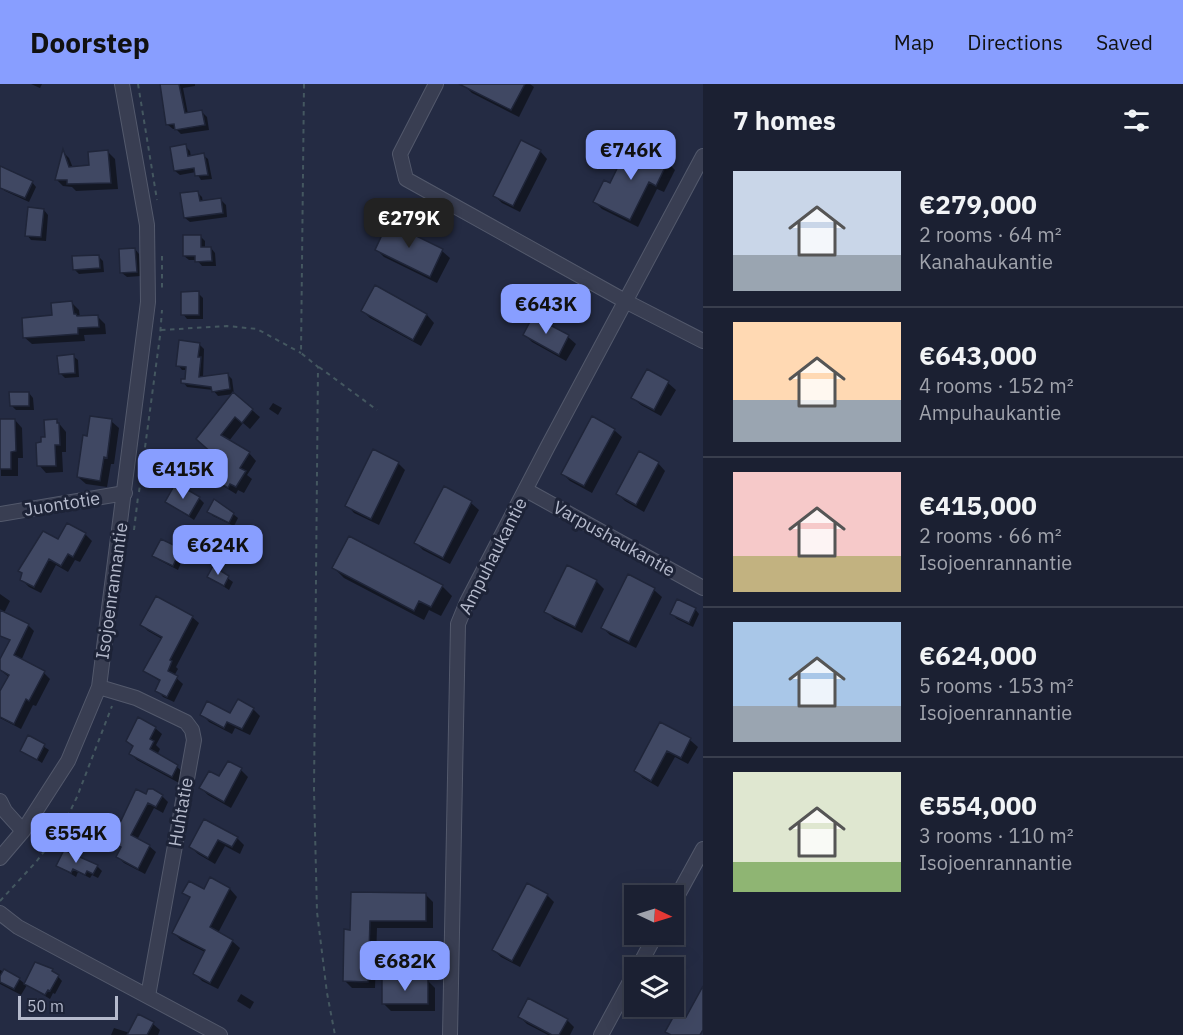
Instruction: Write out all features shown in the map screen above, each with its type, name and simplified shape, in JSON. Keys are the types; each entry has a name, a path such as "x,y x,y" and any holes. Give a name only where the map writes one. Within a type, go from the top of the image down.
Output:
{"street":[{"name":"Isojoenrannantie","path":"0,858 23,831 68,761 99,687 148,302 147,225 122,84"},
{"path":"436,84 400,154 406,178 626,301 703,341"},
{"name":"Ampuhaukantie","path":"450,1035 458,624 467,602 548,446 703,156"},
{"name":"Varpushaukantie","path":"526,490 703,588"},
{"name":"Juontotie","path":"0,514 125,493"},
{"name":"Huhtatie","path":"99,687 136,698 186,722 192,730 194,740 148,996"},
{"path":"0,801 5,811 23,831"},
{"path":"684,885 703,849"},
{"path":"0,913 18,927 220,1035"},
{"path":"601,1035 624,992"}],"path":[{"path":"302,353 304,84"},
{"path":"161,330 227,326 257,329 302,353 377,410"},
{"path":"318,366 314,790 316,912 335,1035"}],"building":[{"path":"160,84 179,84 185,113 202,110 205,125 175,130 174,124 166,125"},
{"path":"459,84 525,84 511,110"},
{"path":"521,140 541,150 513,206 493,196"},
{"path":"630,142 668,161 656,186 649,182 630,220 593,202 604,180 610,183"},
{"path":"186,144 188,156 204,153 208,175 195,176 194,168 174,171 170,147"},
{"path":"63,149 69,167 89,165 88,152 108,150 111,183 67,184 67,180 55,180"},
{"path":"0,166 33,181 25,198 0,188"},
{"path":"198,191 200,201 221,198 223,213 184,218 180,193"},
{"path":"28,207 44,209 41,237 25,236"},
{"path":"388,222 443,249 430,277 375,250"},
{"path":"183,235 201,235 201,247 211,247 212,261 195,262 195,256 183,256"},
{"path":"135,248 137,272 120,273 119,249"},
{"path":"99,255 100,268 73,270 72,256"},
{"path":"375,285 427,314 413,340 361,311"},
{"path":"199,291 199,315 181,315 181,292"},
{"path":"72,301 74,314 77,316 98,315 99,327 78,328 78,334 23,338 22,318 52,315 51,303"},
{"path":"533,316 569,335 559,355 523,335"},
{"path":"179,340 200,343 199,377 228,373 230,389 212,392 211,387 181,383 181,379 185,379 186,367 176,366"},
{"path":"74,354 75,373 59,374 57,356"},
{"path":"647,369 669,381 654,410 631,398"},
{"path":"9,392 29,392 29,406 10,406"},
{"path":"233,392 253,409 242,423 235,417 221,435 250,452 240,468 246,471 236,487 230,484 228,488 213,479 223,463 196,439"},
{"path":"90,416 112,419 107,458 104,457 100,481 77,477 83,435 87,436"},
{"path":"592,416 615,429 584,486 561,474"},
{"path":"0,419 15,419 16,451 11,452 11,469 0,469"},
{"path":"57,419 60,445 55,445 56,466 37,466 36,443 41,442 41,437 45,437 44,420"},
{"path":"373,449 399,462 371,519 345,506"},
{"path":"639,451 659,462 636,505 616,494"},
{"path":"174,486 179,489 181,486 200,497 189,516 165,502"},
{"path":"444,486 472,501 443,558 414,543"},
{"path":"214,499 234,513 229,523 207,512"},
{"path":"67,523 86,533 73,557 68,554 61,566 49,559 34,587 20,580 22,573 18,571 43,531 58,539"},
{"path":"349,536 443,585 431,607 419,601 414,611 332,568"},
{"path":"161,539 178,547 174,555 177,557 173,566 152,556"},
{"path":"567,565 597,580 575,627 544,612"},
{"path":"213,566 229,576 224,586 207,577"},
{"path":"628,574 655,588 629,642 601,628"},
{"path":"156,596 193,616 170,660 172,661 168,671 178,676 167,697 155,691 160,680 143,671 162,637 140,625"},
{"path":"677,599 696,608 689,623 670,614"},
{"path":"0,610 29,624 14,655 45,671 29,701 26,699 14,724 0,717 0,691 9,675 0,670 0,659 10,640 0,636"},
{"path":"238,699 254,708 242,729 227,722 224,728 200,715 207,701 230,713"},
{"path":"138,717 156,727 150,739 154,741 150,749 178,765 172,777 129,754 133,746 126,741"},
{"path":"660,722 691,738 681,758 667,751 651,781 634,771"},
{"path":"28,735 45,744 37,760 20,751"},
{"path":"228,761 242,768 224,802 199,788 209,771 219,776"},
{"path":"136,789 146,794 148,789 153,789 163,795 156,807 148,803 131,835 150,845 138,869 116,857 121,847 111,842"},
{"path":"204,819 238,837 232,847 218,840 208,858 189,847"},
{"path":"64,850 98,865 93,874 87,871 85,875 73,869 71,873 56,866"},
{"path":"210,877 230,888 210,927 233,940 210,983 193,974 205,950 172,933 190,897 182,893 189,881 204,889"},
{"path":"527,883 548,894 512,961 492,950"},
{"path":"351,892 426,893 426,921 370,921 368,982 343,981 344,929 350,930"},
{"path":"35,962 53,969 52,971 59,975 50,991 48,990 45,995 24,984"},
{"path":"4,969 20,978 14,989 0,982"},
{"path":"382,979 428,979 428,1004 382,1004"},
{"path":"703,986 703,1030 700,1035 671,1035 665,1032 673,1017 686,1017"},
{"path":"528,998 568,1019 559,1035 552,1035 518,1017"},
{"path":"138,1014 154,1022 147,1035 127,1035"}]}
